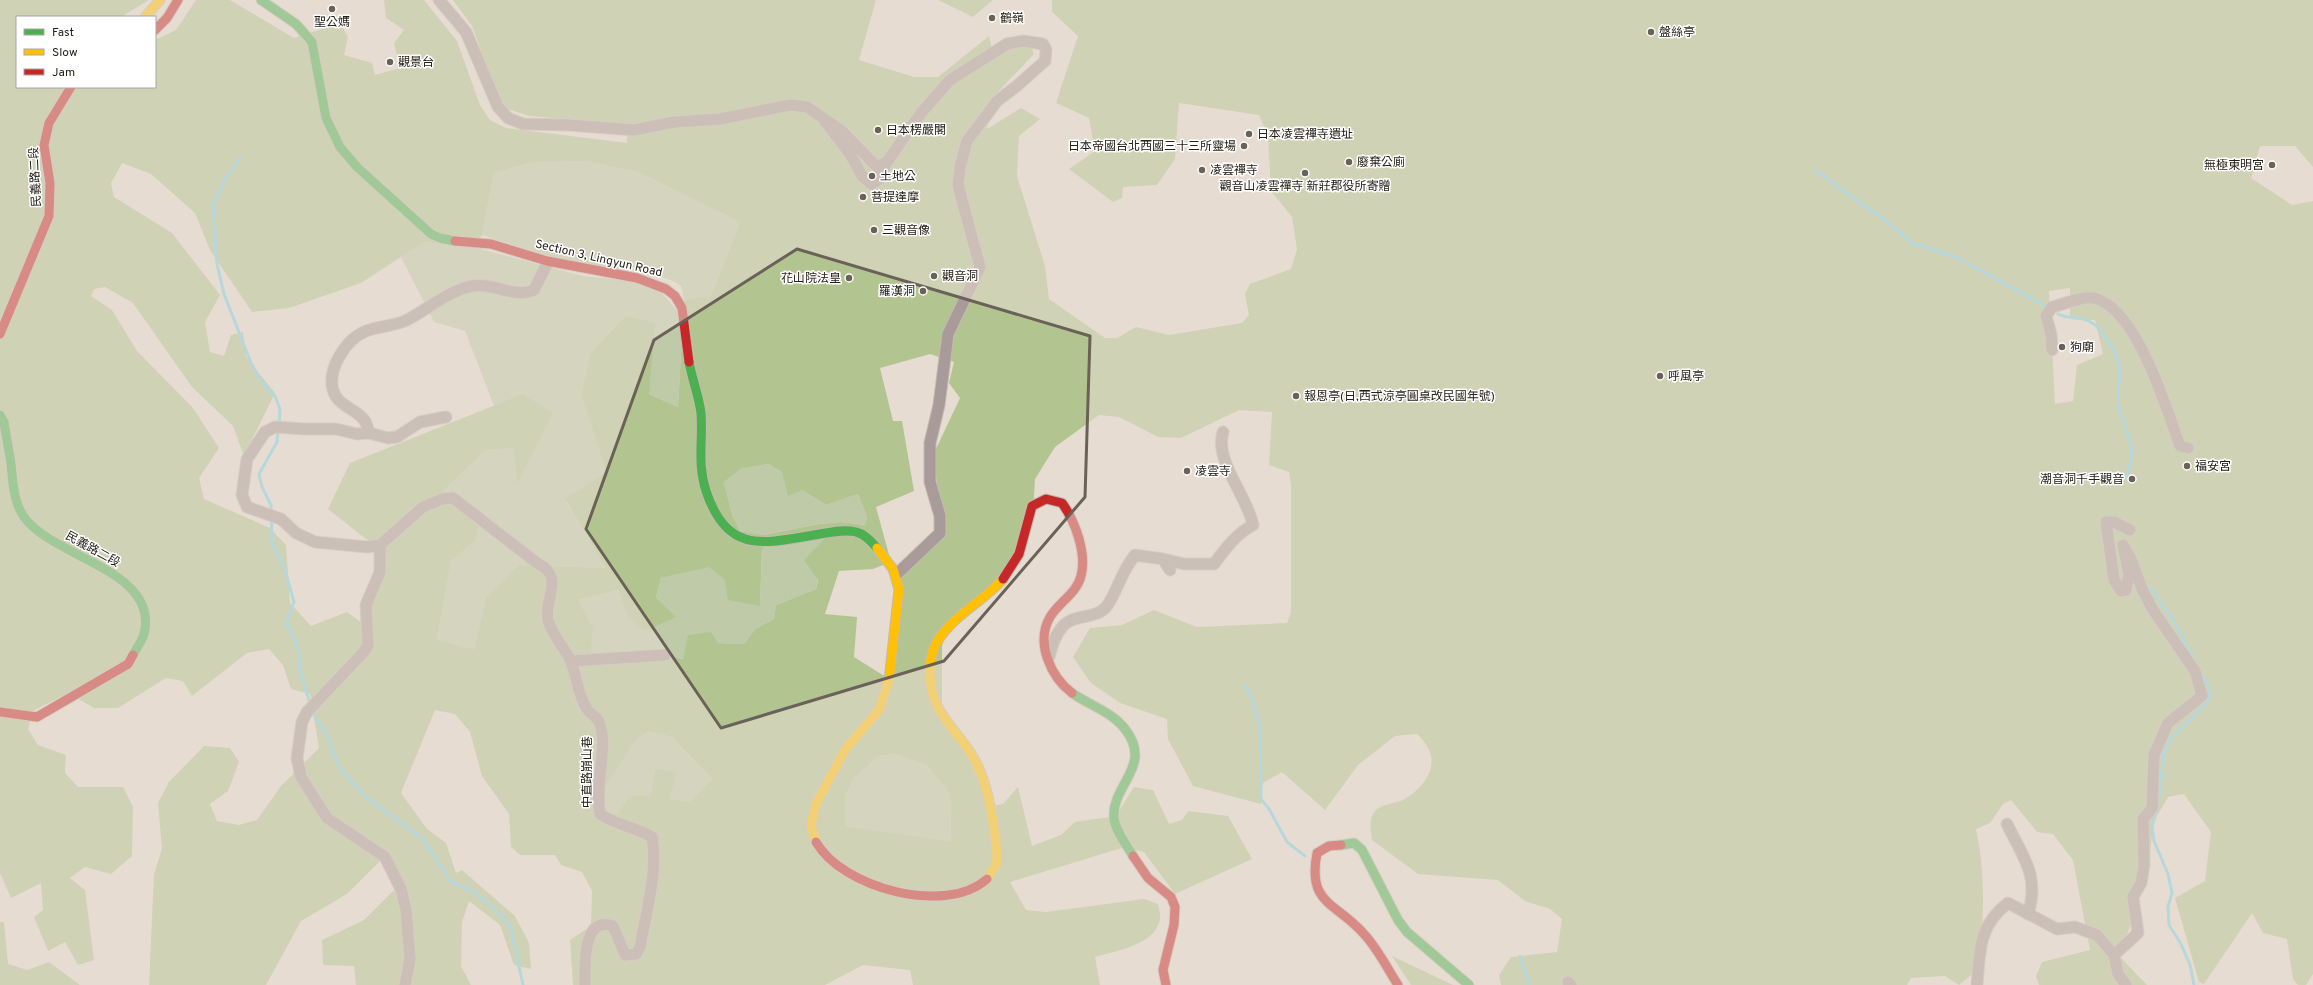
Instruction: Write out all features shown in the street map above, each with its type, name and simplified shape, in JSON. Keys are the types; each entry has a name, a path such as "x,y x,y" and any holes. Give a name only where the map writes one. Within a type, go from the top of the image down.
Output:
{"street":[{"path":"146,16 160,0"},
{"path":"156,29 167,18 178,0"},
{"name":"Section 3, Lingyun Road","path":"261,0 295,23 311,39 324,104 332,134 351,161 373,183 410,213 428,232 441,240 482,242 548,262 639,279 664,286 676,297 685,319 690,366 698,392 701,412 702,432 699,458 701,472 719,522 732,534 750,542 773,541 831,531 854,531 860,533 873,543 897,574 900,596 887,687 881,706 843,752 812,812 810,826 814,840 828,858 861,882 882,889 957,896 971,891 985,882 995,869 998,859 997,847 983,778 974,760 941,716 933,696 929,672 932,650 941,633 997,585 1012,567 1024,542 1032,506 1051,499 1058,501 1065,508 1079,539 1084,562 1084,574 1077,587 1046,621 1044,642 1048,661 1057,679 1080,698 1122,725 1130,737 1136,752 1134,767 1118,803 1114,817 1117,827 1148,878 1173,900 1176,913 1163,972 1166,985"},
{"path":"438,0 466,32 498,107 508,118 523,124 568,125 634,130 674,122 720,119 790,105 808,107 824,120 842,131 877,167 887,162"},
{"path":"824,120 850,154 862,176 871,184 878,180 887,162 920,112 950,80 1007,44 1023,41 1043,44 1046,50 1045,61 1018,85 996,101 967,141 958,185 980,267 948,334 939,405 930,443 930,482 940,516 940,533 897,574"},
{"name":"民義路二段","path":"0,334 9,316 49,216 50,183 44,145 49,123 69,88"},
{"path":"370,433 365,420 340,402 333,391 331,377 337,359 349,344 365,331 406,321 443,298 472,286 487,286 526,294 534,290 548,262"},
{"path":"2052,350 2051,334 2046,316 2052,307 2092,298 2103,301 2115,310 2126,322 2146,356 2180,446 2188,448"},
{"name":"民義路二段","path":"0,415 5,429 13,490 18,509 29,524 47,537 110,571 129,586 142,601 145,613 144,628 138,650 128,664 38,717 18,716 0,712"},
{"path":"405,985 410,959 406,910 401,889 385,857 327,818 301,777 296,758 302,722 307,712 368,646 366,605 380,572 380,544 367,547 314,542 296,533 281,519 247,507 242,495 247,460 265,432 280,427 336,429 357,434 370,433 388,438 397,437 420,422 446,417"},
{"path":"1048,661 1055,638 1064,625 1075,619 1101,612 1108,605 1124,567 1135,555 1184,564 1214,564 1228,544 1253,525 1251,515 1238,486 1227,467 1220,441 1223,432"},
{"name":"中直路崩山巷","path":"380,544 423,507 442,499 452,498 537,563 546,567 553,583 547,618 551,629 571,661 586,708 599,722 601,735 598,778 600,814 620,825 638,829 652,838 654,848 654,867 640,947 636,954 625,955 613,926 604,923 596,926 591,933 585,957 585,985"},
{"path":"2114,955 2138,933 2134,897 2141,883 2144,865 2143,819 2152,808 2154,755 2168,723 2202,696 2195,671 2153,610 2142,589 2131,559 2122,545 2129,575 2126,590 2121,591 2114,580 2106,522 2114,522 2130,530"},
{"path":"1163,559 1170,570"},
{"path":"571,661 665,655"},
{"path":"2007,824 2031,872 2033,897 2028,914"},
{"path":"1398,985 1360,930 1326,903 1318,891 1314,862 1317,853 1329,846 1354,843 1362,850 1398,920 1407,932 1469,985"},
{"path":"1977,985 1981,940 1997,912 2008,903 2057,929 2075,927 2098,935 2114,955 2118,974 2126,985"}],"highlighted area":[{"path":"797,249 1090,336 1085,497 944,661 721,728 586,529 654,340"}],"green space":[{"path":"0,0 149,0 123,16 16,16 16,88 156,88 156,40 176,30 196,0 230,0 294,38 340,23 348,37 344,55 372,63 375,75 400,68 394,43 404,30 386,18 384,0 424,0 457,41 480,105 490,120 506,128 627,143 627,125 530,116 507,109 498,97 472,26 453,0 876,0 859,60 914,77 938,77 989,36 994,59 1027,36 1034,54 993,97 987,129 1021,108 1040,119 1019,136 1017,176 1045,266 1049,299 1105,338 1117,338 1136,327 1169,335 1242,323 1249,315 1245,294 1250,284 1291,269 1297,249 1292,217 1271,191 1268,135 1259,115 1179,103 1175,159 1157,185 1123,187 1122,198 1113,202 1069,169 1095,151 1089,118 1056,103 1078,36 1052,12 1052,0 2313,0 2313,167 2295,146 2260,146 2251,178 2292,205 2313,201 2313,974 2306,985 2298,985 2293,979 2287,939 2263,933 2252,913 2204,984 2199,982 2175,898 2205,881 2211,832 2184,794 2168,797 2153,823 2149,866 2120,957 2147,985 2039,985 2036,976 2042,962 2090,950 2073,860 2053,834 2037,832 2011,800 2003,804 1990,823 1976,829 1983,881 1983,916 1980,951 1978,969 1959,985 1945,976 1911,978 1907,985 1501,985 1499,975 1511,957 1557,952 1562,919 1550,909 1525,901 1498,880 1418,874 1372,840 1371,820 1373,813 1383,806 1408,797 1423,783 1428,776 1431,768 1430,751 1417,734 1395,736 1358,765 1325,810 1282,772 1263,783 1261,804 1193,786 1168,739 1167,719 1120,703 1091,683 1073,657 1090,628 1122,625 1154,610 1197,627 1287,623 1291,613 1291,484 1289,472 1269,465 1272,412 1239,410 1181,438 1158,437 1119,417 1099,415 1055,447 1035,479 1032,527 1023,549 944,636 942,647 942,705 992,806 1003,804 1018,787 1032,846 1061,835 1075,822 1116,816 1134,787 1153,790 1169,824 1182,820 1188,811 1228,816 1252,859 1175,894 1144,852 1125,847 1010,882 1026,910 1046,912 1144,899 1158,904 1160,919 1157,928 1151,935 1134,946 1095,957 1100,985 913,985 910,970 863,965 825,985 573,985 570,940 591,926 592,891 582,872 561,865 555,855 520,855 511,847 509,814 482,776 470,732 455,714 435,710 401,793 427,829 446,843 456,873 462,870 515,916 529,943 531,969 514,965 500,925 469,901 462,922 461,966 471,985 356,985 354,966 323,965 322,940 364,920 403,881 384,857 347,894 301,921 266,985 149,985 154,874 162,849 158,803 169,782 204,746 230,748 239,762 228,791 210,804 217,821 239,825 257,820 281,786 319,748 310,694 291,689 283,665 269,649 247,653 192,696 183,681 166,678 118,708 94,708 68,693 33,711 28,729 38,745 66,755 65,773 78,787 123,787 133,807 132,856 111,874 85,867 70,878 85,890 94,960 78,965 65,942 48,951 34,917 43,910 41,883 11,898 0,873","holes":["585,161 638,172 740,222 711,296 684,300 678,407 649,394 655,323 626,316 591,353 581,395 606,472 565,499 606,568 518,565 486,598 474,649 437,640 451,561 475,541 482,511 443,491 486,450 514,448 517,484 553,413 523,394 350,463 328,509 380,550 365,625 347,612 311,626 290,603 286,545 270,528 204,499 199,478 219,448 193,408 137,351 112,310 91,296 94,289 105,287 133,303 192,387 233,426 244,456 275,393 246,357 243,332 231,335 224,356 210,352 205,322 220,295 172,233 114,197 111,183 122,163 151,174 195,213 210,250 252,312 289,308 361,283 424,242 473,247 482,235 494,173 529,163","2070,288 2070,319 2095,320 2103,354 2077,365 2073,401 2055,404 2049,291","930,354 954,362 949,383 960,398 935,451 939,535 896,585 886,677 854,657 857,617 825,614 839,571 873,569 891,562 876,507 914,491 902,421 893,421 880,368","768,464 782,472 788,496 802,490 826,505 858,494 867,517 865,525 841,522 819,524 763,535 740,531 732,514 724,482 741,469","824,539 804,560 818,580 816,589 776,605 774,619 755,629 744,644 718,643 711,632 688,635 683,659 663,654 590,660 593,629 578,600 618,590 627,614 644,631 676,617 656,598 661,578 709,567 725,580 728,600 760,606 762,548","648,731 672,737 712,779 689,802 669,799 677,772 655,769 651,796 629,796 618,813 605,818 599,796 634,742","895,754 927,765 950,794 951,841 845,826 845,796 854,778 879,756"]},
{"path":"938,0 993,0 973,17"},
{"path":"585,161 638,172 740,222 711,296 684,300 681,286 671,280 639,270 570,263 482,235 494,173 529,163"},
{"path":"424,242 473,247 583,276 653,283 683,317 678,407 649,394 581,395 606,472 565,500 607,568 518,565 486,598 474,649 437,640 451,561 475,541 443,491 486,450 515,448 517,483 523,395 494,406 465,331 434,322 401,257"},
{"path":"768,464 782,472 802,490 826,505 858,494 867,517 865,525 841,522 819,524 763,535 740,531 732,514 724,482 741,469"},
{"path":"824,539 816,589 776,605 774,619 755,629 744,644 718,643 684,659 663,654 590,661 578,600 618,590 627,614 656,598 661,578 710,566 760,606 762,548"},
{"path":"648,731 672,737 712,779 689,802 668,799 677,772 651,796 629,796 618,813 605,818 598,796 634,742"},
{"path":"895,754 927,765 950,794 951,841 845,826 845,796 854,778 879,756"},
{"path":"0,922 4,922 8,964 27,970 49,962 80,985 0,985"},
{"path":"1392,956 1453,985 1411,985"}],"waterway":[{"path":"240,157 224,181 213,204 217,264 224,294 251,363 262,382 275,396 280,409 279,425"},
{"path":"1815,170 1882,218 1914,244 1956,257 2044,305"},
{"path":"2058,314 2091,322 2103,333 2116,355 2119,366 2119,406 2131,446 2130,464 2127,476"},
{"path":"278,430 277,442 259,474 262,487 271,505 272,543 285,570 294,602 286,622 298,646 300,670 310,704"},
{"path":"2151,588 2176,625 2196,664"},
{"path":"2194,985 2190,965 2181,944 2169,925 2168,907 2172,893 2168,874 2154,841 2152,826 2158,806 2164,753 2171,738 2202,708 2210,697 2208,686 2200,671"},
{"path":"1245,685 1253,701 1260,728 1261,799 1269,809 1287,842 1305,856"},
{"path":"312,710 316,720 327,734 336,760 344,773 366,797 423,839 450,881 476,893 502,916 511,929 523,985"},
{"path":"1520,956 1529,985"}],"traffic: fast":[{"path":"261,0 296,24 312,42 326,118 340,147 357,167 431,234 440,238 455,241"},
{"path":"689,362 701,413 701,461 703,481 715,512 725,526 737,536 750,540 765,541 782,540 838,531 852,531 865,536 877,548"},
{"path":"0,415 4,422 16,498 20,511 24,517 38,531 57,544 101,567 121,580 136,594 145,612 144,634 133,655"},
{"path":"1072,693 1114,718 1125,729 1133,742 1135,754 1133,765 1115,806 1114,818 1119,833 1133,856"},
{"path":"1341,845 1354,843 1362,850 1398,920 1407,932 1469,985"}],"traffic: slow":[{"path":"146,16 160,0"},
{"path":"816,842 811,825 816,804 845,750 879,710 889,680 899,589 893,569 877,548"},
{"path":"987,879 996,865 997,857 995,833 988,795 981,772 976,762 969,750 939,710 934,699 931,686 930,667 934,648 944,632 951,624 1003,579"}],"traffic: jam":[{"path":"156,29 167,18 178,0"},
{"path":"0,334 49,216 50,183 44,145 49,123 70,88"},
{"path":"455,241 491,244 547,261 637,278 666,289 675,296 682,308 689,362"},
{"path":"1003,579 1019,554 1032,506 1046,499 1062,503 1067,510 1079,538 1082,557 1081,576 1076,587 1050,617 1044,638 1045,648 1052,669 1064,686 1072,693"},
{"path":"0,712 37,717 128,664 133,655"},
{"path":"816,842 829,858 848,872 871,884 896,892 922,896 947,895 969,890 987,879"},
{"path":"1341,845 1329,846 1317,853 1315,870 1316,883 1320,893 1326,901 1354,923 1364,934 1378,952 1398,985"},
{"path":"1133,856 1148,878 1171,897 1175,907 1174,925 1163,970 1166,985"}],"place":[{"name":"聖公媽","path":"332,9"},
{"name":"鶴嶺","path":"992,18"},
{"name":"盤絲亭","path":"1651,32"},
{"name":"觀景台","path":"390,62"},
{"name":"日本楞嚴閣","path":"878,130"},
{"name":"日本凌雲禪寺遺址","path":"1249,134"},
{"name":"日本帝國台北西國三十三所靈場","path":"1244,146"},
{"name":"廢棄公廁","path":"1349,162"},
{"name":"無極東明宮","path":"2272,165"},
{"name":"凌雲禪寺","path":"1202,170"},
{"name":"觀音山凌雲禪寺 新莊郡役所寄贈","path":"1305,173"},
{"name":"土地公","path":"872,176"},
{"name":"菩提達摩","path":"863,197"},
{"name":"三觀音像","path":"874,230"},
{"name":"觀音洞","path":"934,276"},
{"name":"花山院法皇","path":"849,278"},
{"name":"羅漢洞","path":"923,291"},
{"name":"狗廟","path":"2062,347"},
{"name":"呼風亭","path":"1660,376"},
{"name":"報恩亭(日,西式涼亭圓桌改民國年號)","path":"1296,396"},
{"name":"福安宮","path":"2187,466"},
{"name":"凌雲寺","path":"1187,471"},
{"name":"潮音洞千手觀音","path":"2132,479"}]}
